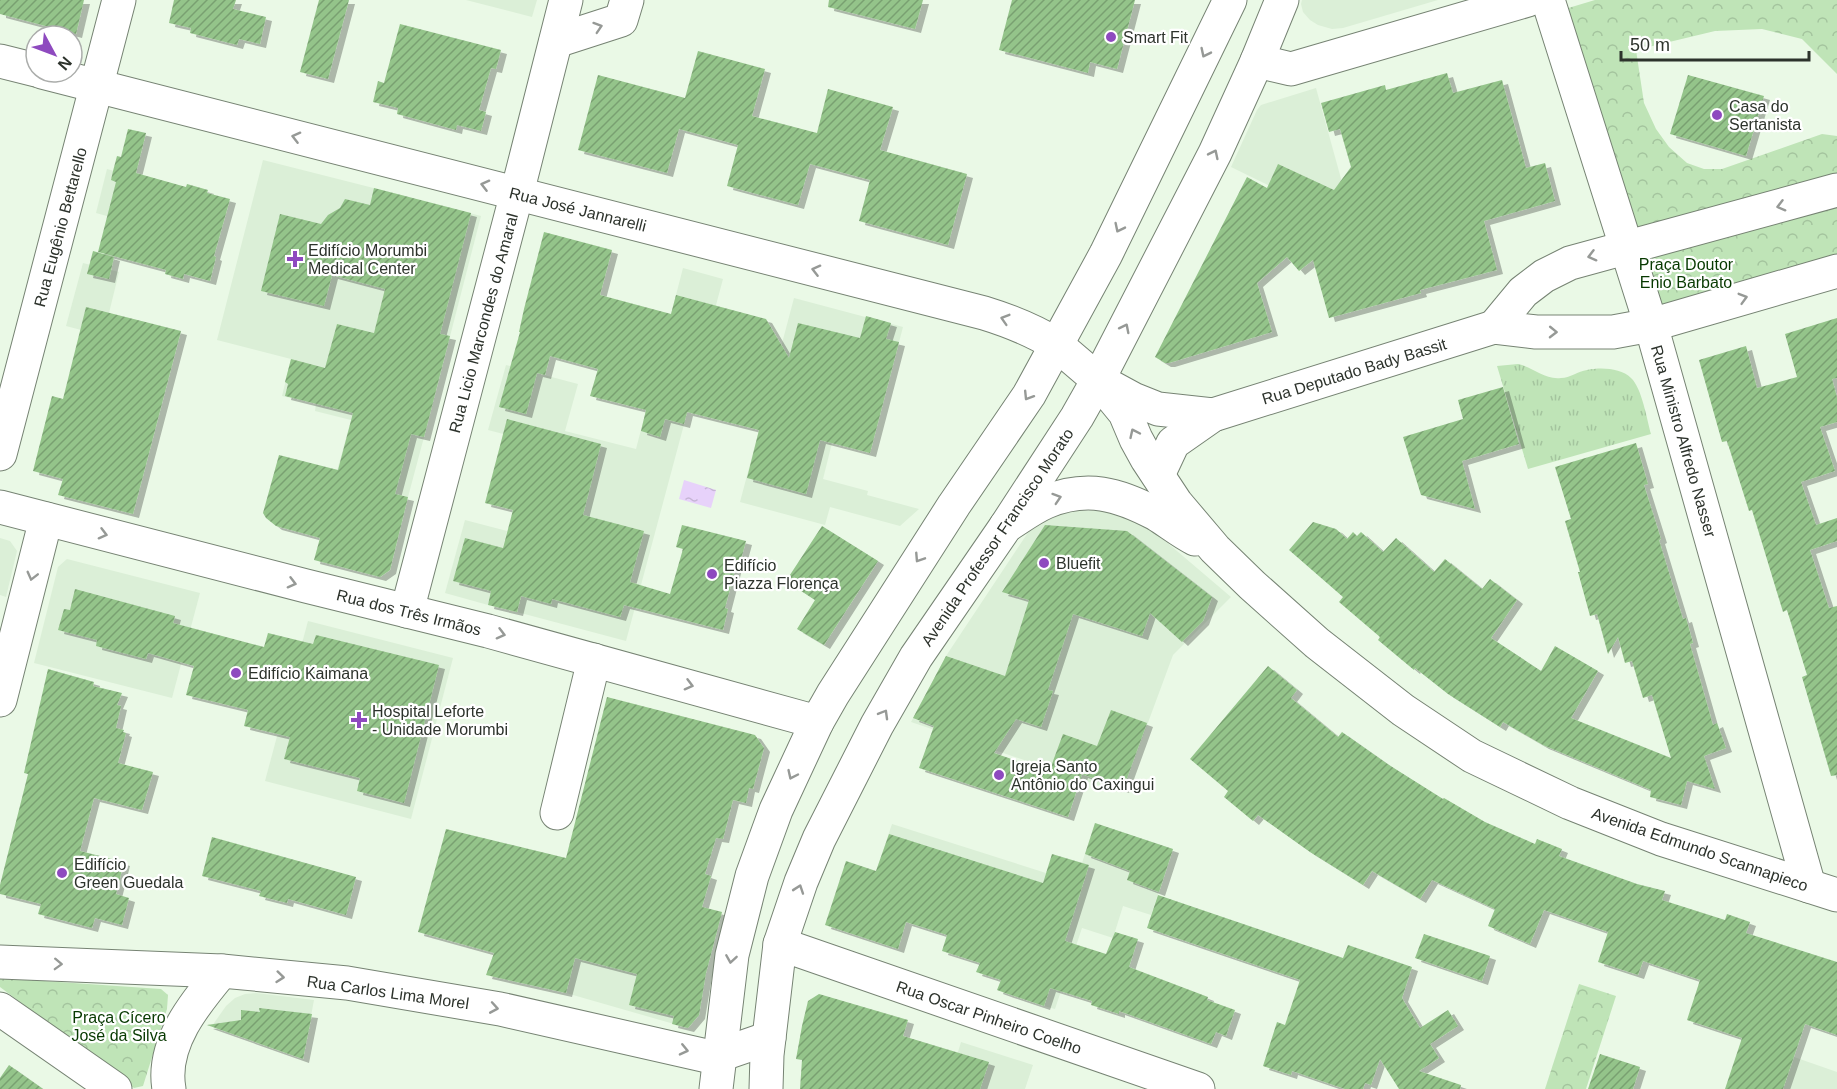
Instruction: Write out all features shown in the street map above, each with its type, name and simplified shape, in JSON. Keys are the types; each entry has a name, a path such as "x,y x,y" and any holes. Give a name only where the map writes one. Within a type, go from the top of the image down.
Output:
{"main road":[{"name":"Rua Eugênio Bettarello","path":"0,454 119,0"},
{"name":"Rua Licio Marcondes do Amaral","path":"407,611 566,0"},
{"path":"556,41 621,20 627,0"},
{"path":"716,1089 732,955 752,876 776,810 817,722 832,694 891,601 1029,395 1106,254 1230,0"},
{"name":"Avenida Professor Francisco Morato","path":"766,1089 769,1038 780,945 801,882 819,839 916,657 1006,526 1077,417 1098,380 1215,153 1282,0"},
{"path":"1257,61 1291,69 1528,0"},
{"name":"Rua Ministro Alfredo Nasser","path":"1548,0 1651,325 1823,891"},
{"path":"0,61 24,67"},
{"name":"Rua José Jannarelli","path":"84,83 984,313 1017,323 1038,333 1098,380"},
{"path":"1494,327 1523,292 1544,276 1570,263 1837,190"},
{"name":"Rua Deputado Bady Bassit","path":"1158,475 1173,443 1213,415 1494,327 1536,332 1613,332 1651,325 1837,271"},
{"name":"Rua Deputado Bady Bassit","path":"1098,380 1133,399 1158,409 1213,415"},
{"name":"Avenida Edmundo Scannapieco","path":"1098,380 1125,413 1136,439 1176,503 1215,549 1317,643 1403,710 1473,756 1570,803 1661,839 1823,891"},
{"name":"Avenida Edmundo Scannapieco","path":"1006,526 1044,502 1072,494 1095,492 1123,499 1215,549"},
{"name":"Rua dos Três Irmãos","path":"0,507 488,631 817,722"},
{"path":"0,700 46,519"},
{"path":"557,813 594,660"},
{"name":"Rua Oscar Pinheiro Coelho","path":"780,945 1198,1089"},
{"name":"Rua Carlos Lima Morel","path":"0,962 222,971 347,984 500,1009 707,1056 720,1055 769,1038"},
{"path":"150,1089 155,1082 182,994 177,969"},
{"path":"169,1089 167,1078 170,1056 179,1032 191,1010 222,971"},
{"path":"0,1009 115,1089"}],"shaded area":[{"path":"466,0 537,0 532,17"},
{"path":"1302,0 1438,0 1343,28 1332,29 1310,20 1303,12"},
{"path":"1316,88 1348,204 1333,217 1231,167 1261,105"},
{"path":"263,160 409,197 374,333 337,324 326,367 435,396 408,497 335,478 351,420 315,411 316,404 282,396 291,359 217,340"},
{"path":"107,169 144,179 132,223 96,213"},
{"path":"446,207 481,216 446,352 411,343"},
{"path":"83,263 119,272 109,313 144,322 138,345 66,326"},
{"path":"683,268 723,279 626,641 517,612 532,556 574,548 597,459 488,430 506,365 578,384 565,431 636,449"},
{"path":"794,298 903,327 870,453 832,443 823,479 868,491 867,495 919,509 900,526 830,507 825,525 740,502"},
{"path":"1058,511 1124,511 1157,534 1231,597 1173,655 1122,793 911,722 946,656 1035,522"},
{"path":"465,520 507,531 488,605 445,593"},
{"path":"0,538 10,541 17,551 6,597 0,595"},
{"path":"67,559 200,593 172,698 34,663 58,567"},
{"name":"Hospital Leforte - Unidade Morumbi","path":"308,621 453,658 411,819 265,781"},
{"path":"1095,823 1173,849 1151,915 1123,906 1113,938 1082,928 1055,1009 1044,1006 1088,866 1082,863"},
{"path":"892,824 1046,873 1031,921 876,871"},
{"path":"595,879 722,912 706,973 699,1015 688,1028 566,993"},
{"path":"256,993 314,1000 303,1059 212,1026 226,1006 235,998"},
{"path":"961,1042 1033,1065 1025,1089 947,1089"},
{"path":"1794,1057 1837,1072 1837,1089 1783,1089"}],"green space":[{"path":"1595,0 1837,0 1837,74 1802,39 1762,29 1715,31 1636,50 1644,103 1656,129 1669,147 1687,163 1704,169 1722,169 1822,134 1837,136 1837,175 1634,238 1565,9"},
{"name":"Praça Doutor Enio Barbato","path":"1837,190 1837,271 1651,325 1626,249"},
{"path":"1518,364 1555,378 1564,378 1598,369 1616,370 1627,375 1638,389 1651,434 1528,469 1497,366"},
{"name":"Praça Cícero José da Silva","path":"0,978 161,989 168,995 167,1009 143,1086 134,1088 0,987"},
{"path":"1579,984 1616,996 1586,1089 1545,1089"}],"water":[{"path":"684,480 716,490 711,508 679,499"}],"building":[{"path":"0,0 84,0 78,24 38,24 0,14"},
{"path":"174,0 236,0 233,9 266,17 260,44 239,39 237,45 190,33 191,28 169,23"},
{"path":"319,0 349,0 328,79 300,72"},
{"path":"829,0 923,0 915,29 828,7"},
{"path":"1012,0 1135,0 1117,69 1090,62 1088,73 999,50"},
{"path":"400,24 501,50 496,69 491,68 479,110 486,112 481,131 457,125 456,130 397,114 398,108 373,102 378,81 384,83"},
{"path":"698,51 765,69 752,116 817,133 828,89 893,107 880,150 967,174 948,245 859,221 870,180 810,164 798,205 727,186 738,145 679,129 667,173 578,150 598,75 685,98"},
{"path":"1447,73 1453,93 1502,80 1526,168 1545,163 1555,201 1484,221 1497,270 1420,290 1421,293 1329,318 1313,260 1299,271 1287,257 1257,283 1272,332 1169,363 1155,357 1247,177 1267,188 1278,164 1334,190 1351,167 1340,129 1329,132 1321,103 1385,85 1386,90"},
{"name":"Casa do Sertanista","path":"1688,75 1764,96 1746,156 1670,134"},
{"path":"128,129 146,133 136,173 186,187 187,184 208,190 207,193 230,199 214,256 216,257 210,281 184,274 183,279 165,274 166,270 98,252 116,182 111,180 113,171 117,156 121,157"},
{"path":"374,188 471,213 440,334 450,336 424,437 411,434 395,494 408,497 390,570 380,577 314,560 320,538 276,526 263,513 279,455 338,470 353,413 285,396 288,384 285,382 291,359 325,368 337,324 374,333 385,289 332,275 324,306 261,291 280,214 321,224 328,215 340,208 345,199 370,205"},
{"path":"544,232 612,250 600,295 671,314 676,295 766,319 789,358 798,323 860,338 866,316 891,323 886,339 899,342 870,453 820,440 806,494 747,478 759,430 687,412 684,424 665,419 660,437 641,431 646,410 590,396 598,369 550,356 545,375 537,373 526,414 499,407"},
{"path":"93,251 114,257 109,279 87,274"},
{"path":"86,307 181,331 133,514 58,495 63,479 33,471 52,396 63,399"},
{"path":"1837,318 1837,378 1832,379 1837,397 1837,422 1820,427 1835,471 1801,482 1816,525 1837,518 1837,541 1810,550 1829,608 1837,606 1837,775 1831,776 1802,677 1807,675 1787,610 1783,612 1752,510 1749,511 1727,441 1722,442 1699,360 1746,346 1757,388 1797,377 1785,334"},
{"path":"1503,387 1519,444 1462,461 1475,509 1421,495 1403,437 1463,419 1458,400"},
{"path":"507,419 601,444 583,515 644,531 630,582 670,594 683,549 676,547 682,525 746,541 740,563 737,562 725,608 728,609 723,630 624,605 620,617 552,599 551,604 521,596 517,612 488,605 491,591 453,581 465,538 503,548 513,510 485,503"},
{"path":"1636,443 1648,484 1644,485 1661,539 1659,540 1683,619 1686,618 1693,643 1690,644 1713,725 1717,723 1726,748 1704,756 1715,789 1687,781 1681,805 1650,797 1651,790 1543,745 1503,722 1500,727 1448,694 1378,640 1380,637 1339,602 1343,597 1289,550 1313,522 1336,529 1347,539 1353,532 1357,536 1361,532 1383,552 1396,538 1434,572 1445,559 1482,589 1490,579 1517,600 1491,638 1541,671 1555,646 1598,671 1571,718 1671,758 1652,695 1643,698 1632,661 1625,663 1618,637 1608,654 1597,614 1590,616 1565,521 1571,519 1555,467"},
{"path":"1045,525 1127,531 1212,597 1203,621 1182,642 1150,613 1142,636 1073,614 1048,690 1053,691 1041,727 1016,719 994,753 1049,772 1063,734 1097,746 1111,710 1147,723 1123,789 1082,774 1068,817 919,768 934,726 913,718 946,656 1005,676 1029,600 1002,592"},
{"path":"822,526 878,561 824,645 797,629 815,600 786,581"},
{"path":"75,589 175,616 173,623 264,647 268,633 313,644 316,635 439,665 404,803 357,791 360,778 284,759 290,737 244,726 248,710 186,695 194,666 148,653 146,659 96,646 97,640 58,630 64,609 70,610"},
{"path":"1268,666 1297,690 1291,698 1338,737 1342,732 1443,799 1485,822 1535,844 1537,839 1562,849 1559,856 1637,884 1665,891 1662,900 1725,920 1727,914 1750,922 1746,933 1837,962 1837,1035 1805,1024 1783,1089 1725,1089 1742,1038 1687,1020 1700,980 1643,961 1638,975 1598,962 1608,932 1544,910 1530,944 1488,926 1495,909 1432,880 1420,899 1372,871 1363,885 1310,852 1258,815 1253,821 1224,797 1228,791 1190,759"},
{"path":"48,669 94,682 93,686 122,693 117,705 121,706 116,728 126,733 118,763 153,772 142,810 94,798 80,851 124,862 116,894 129,898 122,925 95,918 92,928 38,914 41,904 0,894 0,885 28,774 24,773"},
{"path":"607,697 755,735 764,748 753,789 749,788 746,803 733,800 723,839 716,838 705,874 711,876 702,907 722,912 706,973 699,1015 688,1028 672,1024 674,1016 629,1005 637,974 575,958 566,993 486,975 494,953 418,932 446,829 566,858"},
{"path":"1095,823 1173,849 1159,892 1127,880 1130,871 1085,854"},
{"path":"889,834 1043,883 1052,854 1089,865 1065,941 1106,954 1115,932 1138,939 1129,967 1208,997 1207,1000 1235,1010 1226,1036 1216,1032 1211,1044 1119,1011 1119,1014 1091,1005 1092,1001 1050,988 1044,1006 1008,994 997,990 1001,980 976,972 980,963 942,951 947,935 906,922 898,949 825,925 846,861 876,871"},
{"path":"212,837 356,877 346,915 288,899 287,903 259,896 261,891 202,876"},
{"path":"1158,895 1343,958 1348,945 1412,967 1402,998 1420,1028 1448,1010 1458,1026 1430,1044 1439,1058 1419,1071 1461,1085 1460,1089 1399,1089 1380,1059 1371,1085 1365,1083 1363,1089 1345,1089 1292,1071 1291,1075 1263,1066 1277,1022 1285,1025 1300,980 1147,928"},
{"path":"1424,934 1490,956 1482,981 1415,958"},
{"path":"819,994 908,1020 903,1036 989,1062 980,1089 800,1089 802,1060 796,1059 802,1026 808,1001"},
{"path":"259,1008 312,1014 303,1059 207,1025 241,1020 241,1010 260,1012"},
{"path":"1600,1054 1640,1067 1633,1089 1588,1089"},
{"path":"9,1065 43,1089 0,1089 0,1078"}],"place":[{"name":"Smart Fit","path":"1111,37"},
{"name":"Casa do Sertanista","path":"1717,115"},
{"name":"Edifício Morumbi Medical Center","path":"295,259"},
{"name":"Bluefit","path":"1044,563"},
{"name":"Edifício Piazza Florença","path":"712,574"},
{"name":"Edifício Kaimana","path":"236,673"},
{"name":"Hospital Leforte - Unidade Morumbi","path":"359,720"},
{"name":"Igreja Santo Antônio do Caxingui","path":"999,775"},
{"name":"Edifício Green Guedala","path":"62,873"}]}
